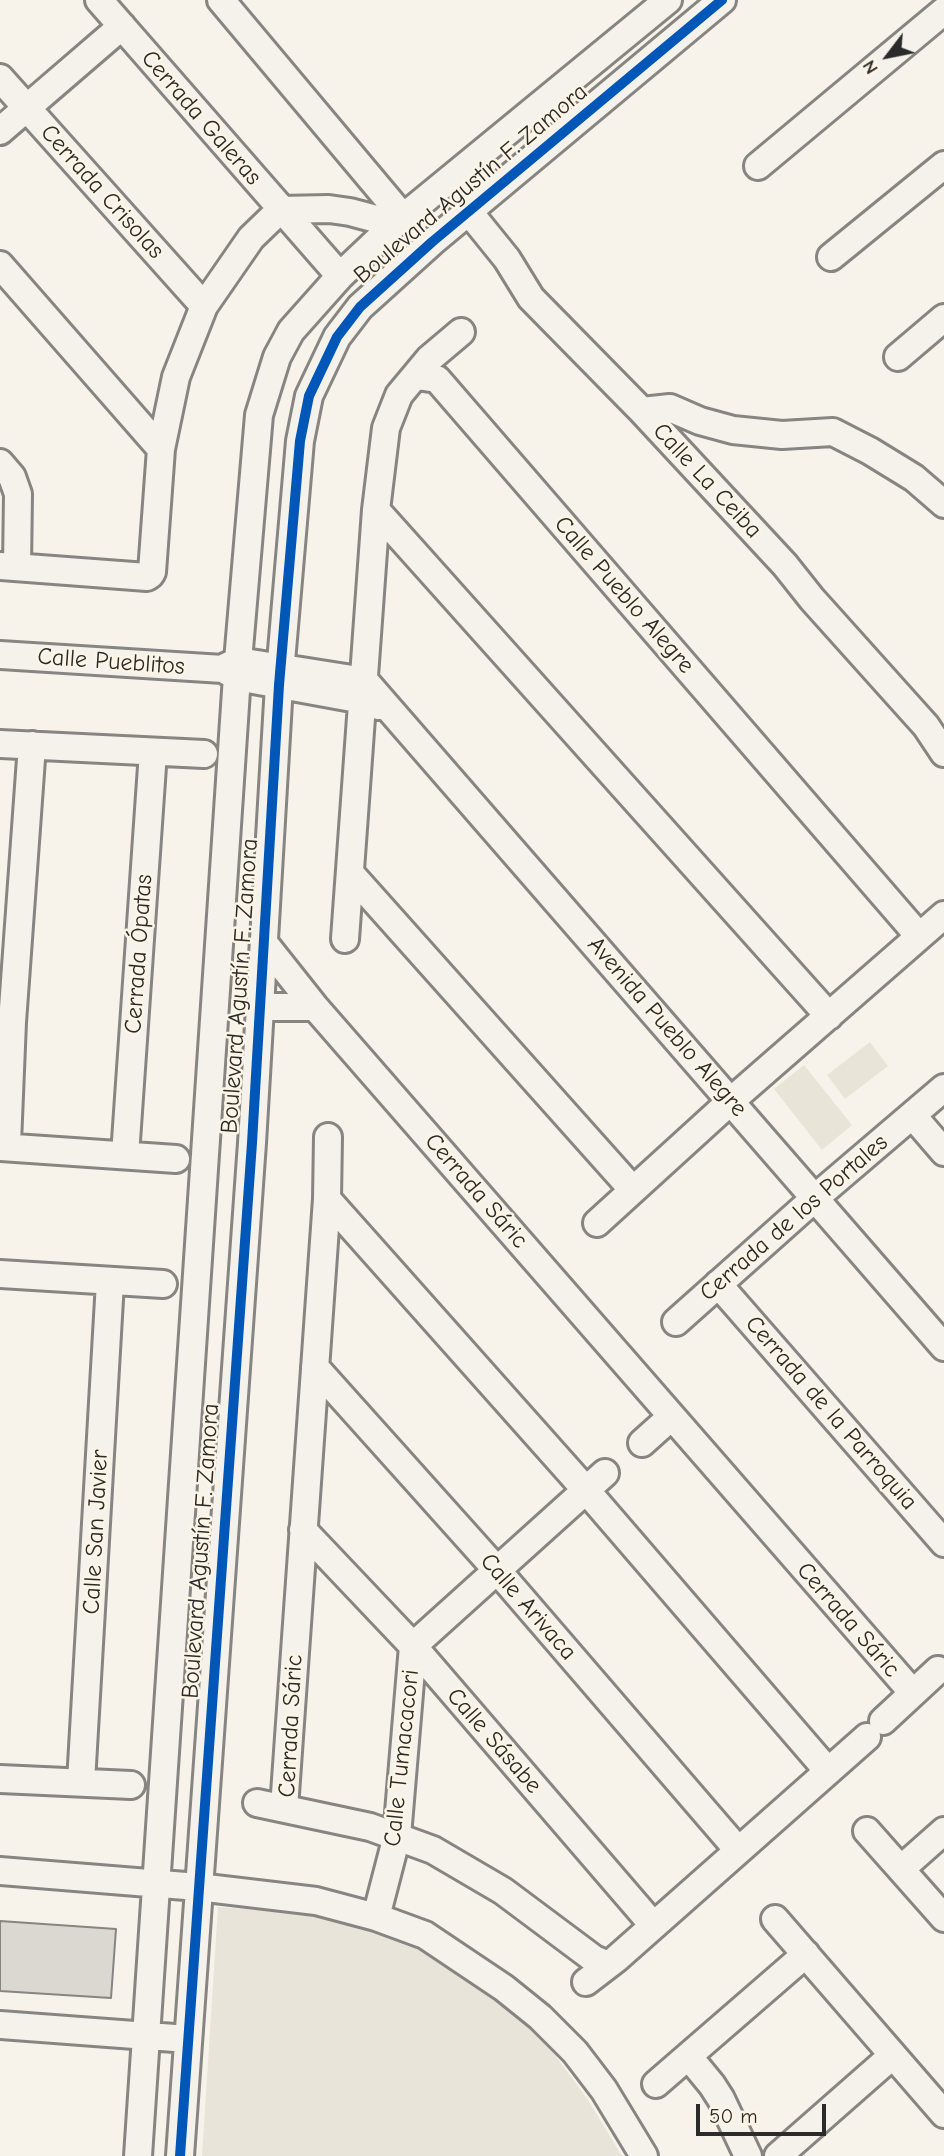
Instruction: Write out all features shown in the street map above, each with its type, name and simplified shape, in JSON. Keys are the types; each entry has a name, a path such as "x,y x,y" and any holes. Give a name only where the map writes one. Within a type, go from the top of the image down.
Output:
{"street":[{"name":"Cerrada Galeras","path":"99,0 340,276"},
{"path":"221,0 356,163 399,221"},
{"name":"Boulevard Agustín F. Zamora","path":"138,2156 197,1294 232,669 259,415 278,357 291,331 340,276 399,221 668,0"},
{"name":"Boulevard Agustín F. Zamora","path":"180,2156 261,1007 280,676 300,441 309,396 337,337 360,307 706,5"},
{"path":"758,166 944,11"},
{"path":"0,131 122,26"},
{"name":"Cerrada Crisolas","path":"0,78 204,306"},
{"path":"469,212 466,206 467,195 498,164 503,153 500,139"},
{"path":"356,163 398,187 418,190 446,183"},
{"path":"831,257 944,165"},
{"path":"0,463 12,477 18,494 8,566 147,577 152,572 161,449 176,377 204,306 251,238 280,210 329,209 399,221"},
{"name":"Calle La Ceiba","path":"469,212 507,258 531,298 642,411 786,565 812,599 926,726 944,753"},
{"path":"0,265 161,449"},
{"path":"898,357 940,331"},
{"path":"345,939 350,873 372,696 376,510 386,428 399,395 429,359 461,332"},
{"name":"Calle Pueblo Alegre","path":"416,376 437,379 919,936"},
{"path":"642,411 670,408 700,421 733,430 782,435 834,432 914,478 944,504"},
{"path":"376,510 829,1016"},
{"name":"Calle Pueblitos","path":"0,655 232,669"},
{"path":"232,669 280,676 372,696"},
{"name":"Avenida Pueblo Alegre","path":"372,696 732,1100 944,1347"},
{"path":"0,744 204,754"},
{"path":"32,745 6,1015 5,1147 176,1159"},
{"name":"Cerrada Ópatas","path":"125,1155 153,752"},
{"path":"350,873 634,1191"},
{"path":"597,1223 732,1100 944,915"},
{"name":"Cerrada Sáric","path":"265,944 315,1007 913,1693"},
{"path":"261,1007 315,1007"},
{"name":"Cerrada de los Portales","path":"676,1322 944,1088"},
{"name":"Cerrada de los Portales","path":"913,1116 944,1152"},
{"name":"Cerrada Sáric","path":"328,1137 327,1199 284,1808 360,1825 433,1850 503,1891 594,1959 607,1965 828,1771 938,1670"},
{"path":"327,1199 595,1481 828,1771"},
{"path":"0,1274 163,1284"},
{"name":"Calle San Javier","path":"81,1782 110,1282"},
{"name":"Cerrada de la Parroquia","path":"718,1284 944,1543"},
{"path":"197,1294 240,1298"},
{"name":"Calle Arivaca","path":"315,1367 496,1569 738,1850"},
{"path":"642,1443 671,1417"},
{"name":"Calle Tumacacori","path":"376,1917 397,1836 413,1646 595,1481"},
{"name":"Calle Sásabe","path":"303,1530 413,1646 653,1925"},
{"path":"0,1779 131,1785"},
{"path":"257,1803 284,1808"},
{"path":"867,1831 944,1918"},
{"path":"901,1869 944,1831"},
{"path":"0,1871 198,1887 316,1901 376,1917 425,1935 504,1988 540,2017 575,2052 604,2090 644,2156"},
{"path":"775,1919 944,2114"},
{"path":"656,2084 806,1954"},
{"path":"586,1982 607,1965"},
{"path":"0,2025 188,2039"},
{"path":"778,2156 893,2055"},
{"path":"689,2057 716,2092 748,2156"}],"shaded area":[{"path":"870,1042 888,1066 845,1099 827,1075"},
{"path":"804,1065 852,1125 822,1150 774,1089"},
{"path":"218,1907 318,1914 392,1927 503,1999 555,2055 588,2100 622,2156 202,2156"}],"building":[{"path":"0,1921 116,1929 111,1998 0,1991"}],"cycle path":[{"path":"180,2156 252,1143 279,685 300,441 309,396 337,337 360,307 432,242 722,0"}]}
